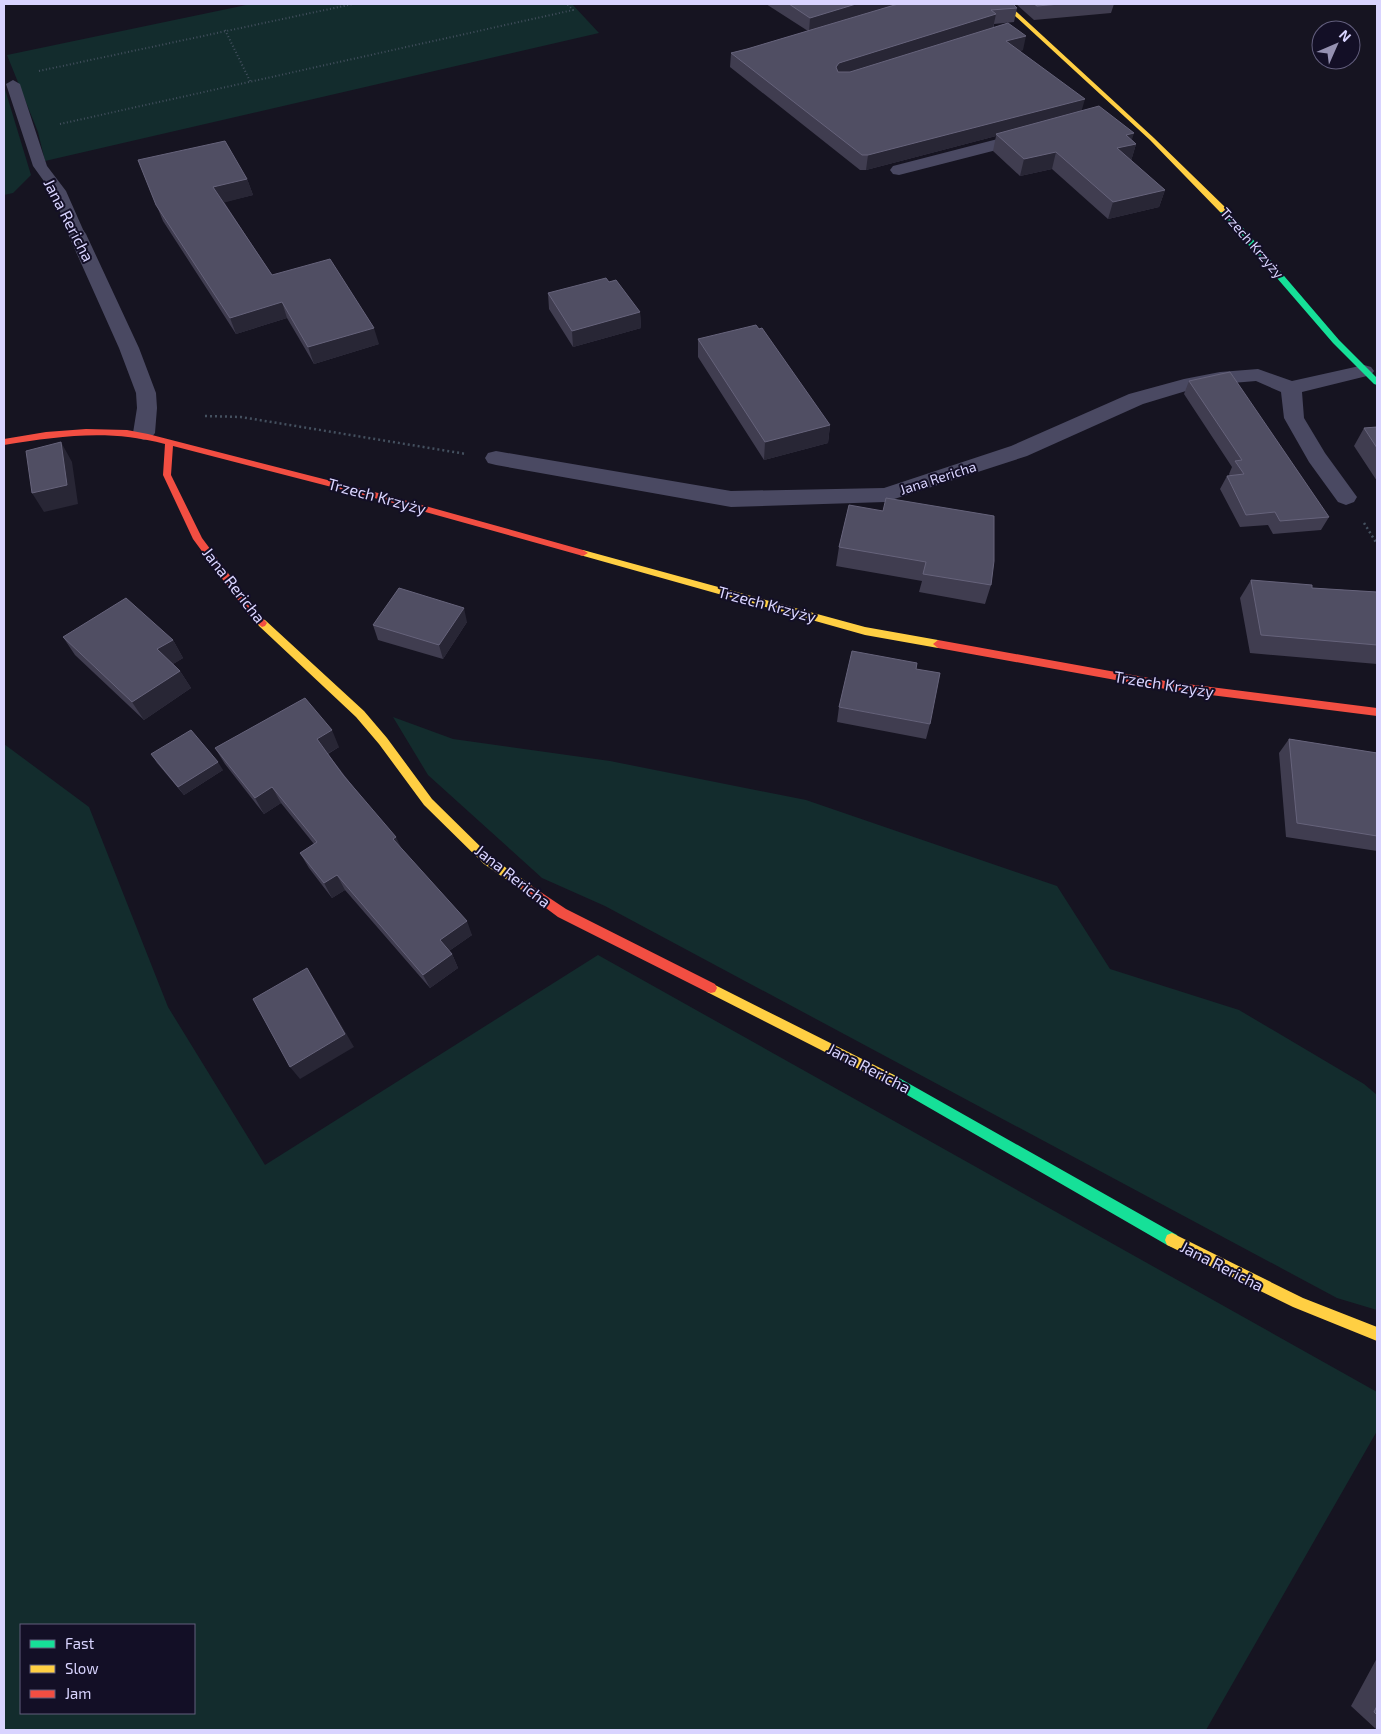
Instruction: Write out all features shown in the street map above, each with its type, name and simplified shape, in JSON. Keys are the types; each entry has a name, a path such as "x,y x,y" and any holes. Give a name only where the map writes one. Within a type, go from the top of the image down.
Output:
{"street":[{"name":"Trzech Krzyży","path":"1005,4 1208,194 1370,377"},
{"path":"1101,116 1120,110"},
{"path":"899,170 1044,132"},
{"name":"Jana Rericha","path":"77,234 129,348 146,393 148,408 144,433"},
{"name":"Jana Rericha","path":"496,458 731,499 884,495 1019,451 1136,399 1184,385 1220,378 1258,374 1290,388"},
{"path":"1346,497 1317,457 1294,418 1290,388 1370,377"},
{"path":"4,442 48,433 112,429 144,433 169,442"},
{"name":"Trzech Krzyży","path":"169,442 386,498 865,631 1171,686 1377,712"},
{"name":"Jana Rericha","path":"169,442 167,475 198,539 254,615 360,714 383,741 428,802 488,861 562,913 919,1094 1190,1249 1266,1289 1342,1322 1377,1334"}],"lane":[{"path":"1008,29 1026,24"},
{"name":"Jana Rericha","path":"13,84 40,166 58,190 77,234"}],"path":[{"path":"37,72 224,30 353,4"},
{"path":"55,126 573,10 567,4"},
{"path":"224,30 251,83"},
{"path":"202,416 241,417 496,458"}],"green space":[{"path":"251,4 572,4 599,33 45,161 38,132 7,55"},
{"path":"4,86 31,175 13,193 4,195"},
{"path":"393,717 453,739 610,761 806,800 1057,886 1110,969 1239,1010 1364,1084 1377,1095 1377,1310 1337,1298 605,906 542,878 428,775"},
{"path":"4,744 89,807 168,1007 265,1165 598,955 1377,1392 1377,1431 1206,1730 4,1730"}],"building":[{"path":"789,4 856,4 810,18"},
{"path":"898,4 1013,4 1017,8 991,10 996,14 839,63 836,67 838,72 850,72 1008,23 1026,36 1006,41 1085,99 862,155 731,53"},
{"path":"1034,4 1060,4 1037,6"},
{"path":"1099,106 1134,133 1126,135 1136,144 1117,148 1165,190 1113,202 1056,152 1024,159 996,134"},
{"path":"225,141 247,179 213,187 272,275 330,259 374,328 308,347 282,302 230,318 156,205 138,160"},
{"path":"606,278 609,282 616,280 640,312 572,331 548,293"},
{"path":"756,325 759,329 762,328 830,425 765,442 698,339"},
{"path":"1230,372 1329,517 1280,521 1275,512 1246,515 1227,476 1244,474 1235,461 1242,460 1189,381"},
{"path":"1377,427 1377,448 1364,428"},
{"path":"61,442 67,485 32,493 26,451"},
{"path":"886,498 994,516 994,561 991,585 923,574 926,562 839,547 849,505 883,511"},
{"path":"1251,580 1312,585 1312,588 1377,592 1377,645 1261,635"},
{"path":"399,588 464,608 439,645 373,625"},
{"path":"126,598 173,640 157,649 180,671 132,702 63,637"},
{"path":"852,651 917,663 916,669 940,673 930,724 839,707"},
{"path":"305,698 332,730 317,739 343,775 396,837 393,839 467,921 440,940 452,954 423,975 337,875 324,883 300,853 317,842 272,787 255,798 215,748"},
{"path":"191,730 218,762 178,787 151,754"},
{"path":"1289,739 1377,753 1377,836 1297,823"},
{"path":"307,968 345,1034 290,1067 253,999"}],"traffic: fast":[{"path":"1223,210 1317,320 1377,382"},
{"path":"892,1080 1172,1240"}],"traffic: slow":[{"path":"1005,4 1152,139 1223,210"},
{"path":"583,553 865,631 938,644"},
{"path":"262,623 360,714 383,741 428,802 488,861 527,888"},
{"path":"711,988 892,1080"},
{"path":"1172,1240 1247,1279 1324,1314 1377,1334"}],"traffic: jam":[{"path":"4,442 46,435 86,432 127,433 169,442 167,475 198,539 254,615 262,623"},
{"path":"169,442 386,498 583,553"},
{"path":"938,644 1171,686 1377,712"},
{"path":"527,888 562,913 711,988"}]}
